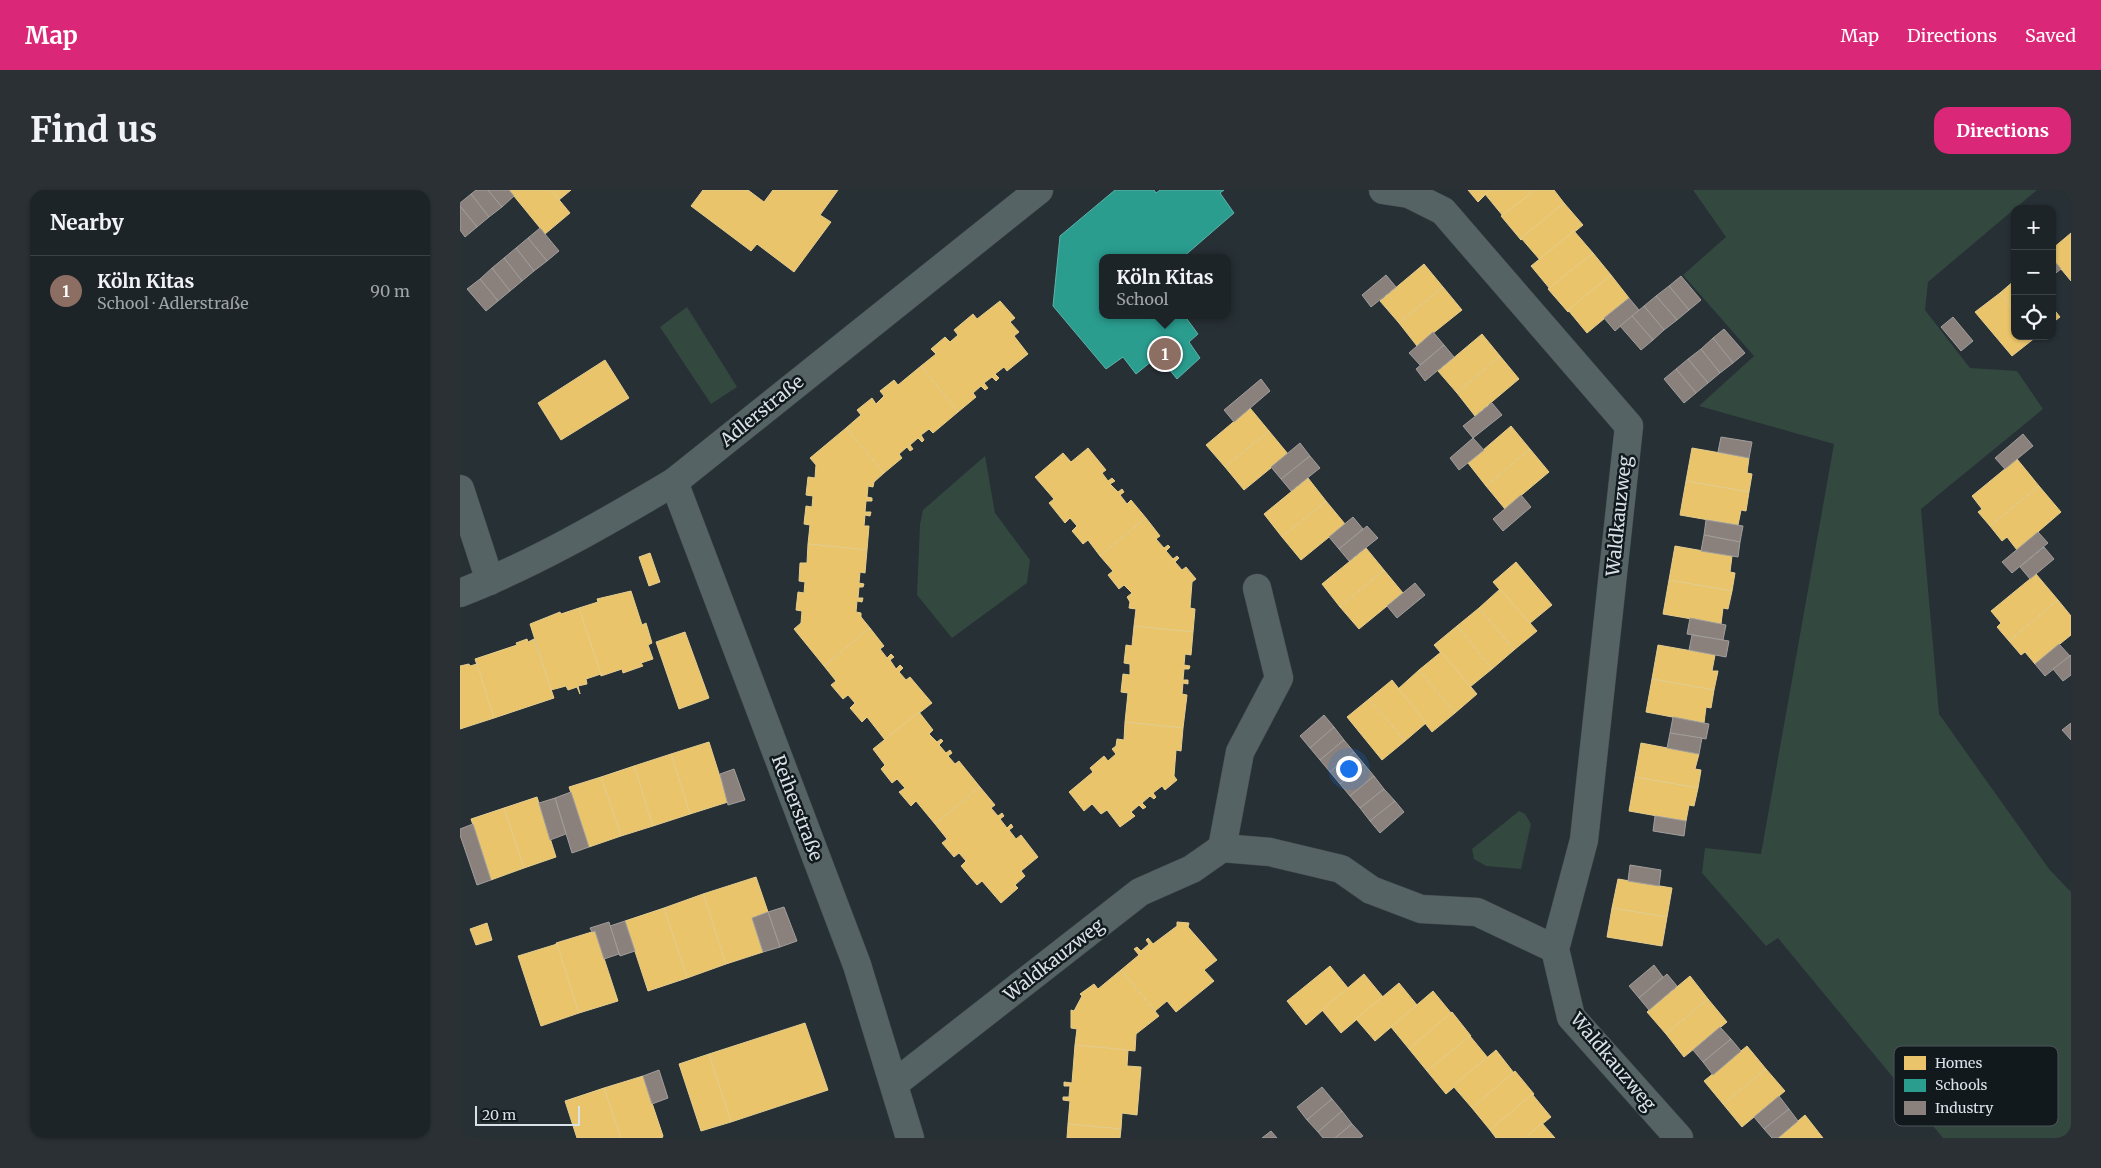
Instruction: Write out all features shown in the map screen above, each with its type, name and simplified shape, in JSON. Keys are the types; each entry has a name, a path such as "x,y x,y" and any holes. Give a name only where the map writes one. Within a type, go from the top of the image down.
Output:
{"street":[{"name":"Adlerstraße","path":"460,593 490,581 615,517 674,482 1039,190"},
{"name":"Waldkauzweg","path":"1383,190 1409,194 1443,211 1629,426 1584,840 1555,949 1571,1017 1679,1138"},
{"name":"Reiherstraße","path":"674,482 856,965 910,1138"},
{"path":"460,489 490,581"},
{"path":"1257,588 1279,678 1240,752 1222,848 1270,852 1341,869 1371,890 1421,909 1477,912 1555,949"},
{"name":"Waldkauzweg","path":"894,1084 1140,892 1192,869 1222,848"}],"green space":[{"path":"1693,190 2037,190 2019,205 2011,205 2011,212 1928,282 1925,310 1970,368 2017,371 2043,409 1921,509 1939,714 2049,869 2071,892 2071,1138 1943,1138 1933,1126 2058,1126 2058,1046 1894,1046 1894,1079 1778,938 1766,946 1702,873 1705,848 1761,854 1834,444 1699,406 1754,356 1683,275 1726,237"},
{"path":"687,307 737,387 711,404 660,327"},
{"path":"985,456 995,513 1030,560 1027,583 952,638 917,595 920,524 923,510"},
{"path":"1519,811 1525,814 1531,824 1521,869 1486,866 1474,859 1472,849"}],"building: Homes":[{"path":"509,190 551,190 570,213 545,234"},
{"path":"551,190 571,190 559,200"},
{"path":"703,190 748,190 764,202 773,190 838,190 820,215 831,222 794,272 757,244 751,251 691,206"},
{"path":"1468,190 1490,190 1478,202"},
{"path":"1490,190 1535,190 1503,216 1485,194"},
{"path":"1535,190 1554,190 1564,203 1521,240 1501,216"},
{"path":"1564,203 1583,225 1540,260 1521,238"},
{"path":"1574,231 1593,253 1550,289 1531,266"},
{"path":"2071,233 2071,281 2056,263 2056,246"},
{"path":"1593,253 1611,275 1568,312 1548,289"},
{"path":"1424,264 1443,287 1399,323 1380,301"},
{"path":"1611,275 1629,298 1587,333 1568,310"},
{"path":"2011,283 2011,306 2000,293"},
{"path":"1443,287 1462,310 1417,346 1399,323"},
{"path":"2000,293 2011,306 2011,340 2032,340 2012,356 1975,312"},
{"path":"1000,301 1015,318 1010,322 1019,332 1014,336 1028,354 1007,371 1004,367 995,374 999,378 996,381 992,377 984,383 988,388 985,390 981,386 973,393 976,397 958,412 921,366 936,354 931,349 945,337 950,342 958,335 954,330 973,314 977,319"},
{"path":"2056,312 2060,317 2056,320"},
{"path":"1482,334 1500,356 1457,393 1438,371"},
{"path":"1500,356 1519,379 1475,416 1457,393"},
{"path":"605,360 629,398 561,440 538,403"},
{"path":"921,366 958,412 933,433 929,429 921,435 924,440 922,442 918,438 910,445 913,449 910,451 907,447 899,454 902,458 884,473 846,428 861,415 857,410 872,398 876,404 884,396 880,391 894,380 898,385"},
{"path":"1250,408 1269,431 1225,467 1206,445"},
{"path":"1511,426 1530,449 1486,486 1468,463"},
{"path":"846,428 884,473 874,482 873,487 868,486 867,497 872,498 872,501 866,501 865,512 871,512 870,516 865,515 864,526 869,526 867,550 808,544 810,525 804,524 806,506 812,507 813,496 806,495 808,477 815,478 816,465 810,458"},
{"path":"1269,431 1288,454 1244,490 1225,467"},
{"path":"1088,448 1106,470 1102,473 1108,481 1112,478 1115,481 1110,484 1118,492 1122,489 1124,492 1120,495 1127,504 1131,500 1146,518 1100,556 1088,540 1083,544 1072,531 1077,526 1070,518 1065,523 1049,503 1054,499 1035,477 1063,453 1071,462"},
{"path":"1692,448 1749,458 1747,473 1752,474 1749,492 1686,481"},
{"path":"1530,449 1549,472 1505,509 1486,486"},
{"path":"2017,459 2039,486 1990,526 1978,512 1982,509 1972,496"},
{"path":"1308,478 1326,501 1282,537 1264,514"},
{"path":"1686,481 1749,492 1746,511 1741,510 1738,525 1680,515"},
{"path":"2039,486 2061,512 2017,550 2007,537 2002,541 1990,526"},
{"path":"1326,501 1345,524 1301,560 1282,537"},
{"path":"1146,518 1160,536 1156,539 1164,548 1168,545 1170,547 1166,551 1173,559 1177,556 1179,558 1175,562 1182,570 1186,567 1196,579 1192,582 1190,608 1195,609 1193,632 1134,626 1136,609 1129,608 1130,602 1127,597 1132,593 1124,585 1119,589 1108,575 1113,571 1100,556"},
{"path":"808,544 867,550 865,573 860,572 859,583 864,584 863,587 859,587 858,598 863,598 862,602 857,601 856,612 861,613 861,617 870,628 824,666 794,629 801,623 802,611 796,610 798,592 804,593 805,582 799,581 800,563 807,563"},
{"path":"1675,546 1732,556 1730,572 1735,573 1732,591 1669,580"},
{"path":"1366,548 1384,570 1340,607 1322,584"},
{"path":"650,553 660,582 649,586 639,557"},
{"path":"1516,562 1552,605 1529,624 1493,582"},
{"path":"1384,570 1403,593 1359,629 1340,607"},
{"path":"2036,574 2058,600 2009,641 1997,627 2001,623 1991,611"},
{"path":"1669,580 1732,591 1728,609 1723,608 1721,624 1663,614"},
{"path":"1500,589 1537,631 1514,650 1479,608"},
{"path":"631,591 642,625 646,623 652,643 648,645 653,659 641,663 643,666 623,673 622,669 601,676 579,608 598,602 597,599"},
{"path":"2058,600 2071,616 2071,635 2035,664 2025,652 2021,655 2009,641"},
{"path":"579,608 601,674 586,679 587,684 578,686 580,694 577,687 568,690 566,686 551,690 530,624 560,612 561,614"},
{"path":"1479,608 1514,650 1492,669 1457,626"},
{"path":"1134,626 1193,632 1191,655 1185,654 1184,665 1190,666 1189,669 1184,669 1183,680 1188,680 1188,684 1183,683 1182,694 1187,695 1183,728 1125,722 1128,693 1121,692 1123,674 1130,675 1130,664 1124,663 1126,645 1132,646"},
{"path":"1457,626 1492,669 1470,687 1434,645"},
{"path":"870,628 884,646 880,649 887,658 891,654 894,657 890,660 896,669 900,665 903,668 899,672 906,680 910,677 932,703 885,740 867,717 862,722 850,708 855,703 848,695 843,699 831,685 836,681 824,666"},
{"path":"685,632 709,698 679,709 656,642"},
{"path":"527,639 528,642 534,639 554,698 494,718 475,659 517,645 516,643"},
{"path":"1658,645 1715,655 1712,671 1718,671 1714,690 1652,679"},
{"path":"1441,652 1477,694 1455,713 1419,670"},
{"path":"469,664 470,666 477,664 494,718 460,729 460,666"},
{"path":"1419,670 1455,713 1432,732 1398,689"},
{"path":"1652,679 1714,690 1711,708 1706,707 1704,723 1646,712"},
{"path":"1392,680 1426,723 1405,741 1369,699"},
{"path":"1369,699 1405,741 1382,760 1347,717"},
{"path":"919,712 933,730 929,734 937,742 941,739 943,741 939,745 946,753 950,750 952,753 948,756 955,764 959,761 980,787 935,824 916,801 911,806 899,792 905,788 897,779 892,783 881,769 885,765 873,749"},
{"path":"1125,722 1183,728 1181,751 1176,750 1174,776 1177,780 1165,790 1162,786 1153,793 1156,797 1154,799 1150,796 1142,803 1146,807 1143,809 1139,805 1131,812 1135,816 1120,827 1107,810 1101,814 1092,804 1084,811 1069,792 1093,772 1090,768 1104,756 1108,761 1116,754 1112,749 1116,746 1117,739 1124,740"},
{"path":"709,742 728,802 690,814 671,754"},
{"path":"1641,743 1699,754 1695,769 1701,770 1698,788 1635,777"},
{"path":"671,754 690,814 653,826 634,766"},
{"path":"634,766 653,826 621,836 601,777"},
{"path":"601,777 621,836 589,847 569,787"},
{"path":"1635,777 1698,788 1694,806 1689,805 1686,821 1629,811"},
{"path":"980,787 995,805 991,808 998,816 1002,813 1004,816 1000,819 1007,828 1011,824 1013,827 1009,830 1016,839 1021,835 1038,857 1021,871 1025,876 1015,885 1018,888 1001,903 982,881 977,885 961,866 966,861 959,853 954,857 942,843 947,839 935,824"},
{"path":"537,797 556,857 524,868 504,808"},
{"path":"504,808 524,868 491,880 471,819"},
{"path":"756,877 768,912 752,918 763,952 726,964 703,894"},
{"path":"1618,879 1672,888 1667,917 1612,908"},
{"path":"703,894 726,964 687,978 664,908"},
{"path":"664,908 687,978 648,991 625,921"},
{"path":"1612,908 1667,917 1662,946 1607,937"},
{"path":"1177,922 1189,923 1188,927 1217,960 1204,970 1214,981 1176,1012 1167,1001 1155,1011 1121,970 1139,955 1134,949 1137,947 1141,951 1149,944 1146,940 1148,938 1153,944 1177,926"},
{"path":"487,923 492,940 476,945 470,929"},
{"path":"595,931 618,1001 579,1013 556,943"},
{"path":"557,944 579,1013 541,1026 518,956"},
{"path":"1330,966 1348,988 1306,1025 1287,1001"},
{"path":"1121,970 1159,1016 1136,1034 1135,1051 1075,1045 1077,1029 1071,1028 1071,1010 1074,1011 1082,996 1080,994 1094,984 1098,989"},
{"path":"1364,974 1383,997 1341,1033 1322,1010"},
{"path":"1690,976 1708,999 1666,1034 1647,1012"},
{"path":"1399,983 1417,1005 1375,1041 1356,1019"},
{"path":"1433,991 1452,1014 1409,1049 1391,1027"},
{"path":"1708,999 1727,1022 1684,1057 1666,1034"},
{"path":"1452,1012 1471,1036 1427,1071 1409,1049"},
{"path":"805,1023 828,1090 731,1122 709,1054"},
{"path":"1470,1036 1488,1058 1446,1094 1427,1071"},
{"path":"1075,1045 1128,1050 1127,1066 1141,1067 1137,1115 1122,1113 1121,1129 1068,1124 1070,1101 1063,1100 1063,1097 1069,1097 1070,1086 1064,1086 1064,1082 1072,1083"},
{"path":"1747,1046 1766,1069 1723,1104 1704,1081"},
{"path":"1496,1050 1514,1073 1472,1108 1453,1086"},
{"path":"709,1054 731,1122 701,1131 679,1064"},
{"path":"1766,1069 1785,1091 1742,1127 1723,1104"},
{"path":"1515,1071 1534,1094 1490,1130 1472,1108"},
{"path":"643,1076 663,1136 662,1138 621,1138 604,1088"},
{"path":"604,1088 621,1138 577,1138 565,1101"},
{"path":"1532,1094 1551,1117 1525,1138 1496,1138 1490,1130"},
{"path":"1805,1115 1823,1138 1778,1138 1798,1121"},
{"path":"1542,1123 1555,1138 1525,1138"},
{"path":"1068,1124 1121,1129 1120,1138 1067,1138"}],"building: Schools":[{"path":"1115,190 1154,190 1156,193 1160,190 1224,190 1220,193 1234,213 1187,254 1099,254 1099,319 1187,319 1198,334 1189,342 1200,358 1177,379 1158,356 1136,374 1123,357 1106,369 1053,306 1060,236"}],"building: Industry":[{"path":"476,190 488,190 502,207 489,217 471,194"},
{"path":"488,190 509,190 514,196 502,207"},
{"path":"471,194 489,217 477,227 460,206 460,203"},
{"path":"460,206 477,227 465,237 460,230"},
{"path":"540,228 559,251 547,261 528,238"},
{"path":"528,238 547,261 534,271 516,248"},
{"path":"516,248 534,271 522,281 504,258"},
{"path":"504,258 522,281 510,291 492,268"},
{"path":"2056,263 2061,269 2056,273"},
{"path":"492,268 510,291 498,301 480,279"},
{"path":"1386,275 1396,287 1371,307 1362,295"},
{"path":"1681,276 1701,300 1689,310 1669,286"},
{"path":"480,279 498,301 486,311 467,289"},
{"path":"1669,286 1689,310 1677,320 1656,296"},
{"path":"1656,296 1677,320 1664,330 1644,306"},
{"path":"1629,298 1639,310 1615,331 1604,318"},
{"path":"1644,306 1664,330 1653,340 1632,316"},
{"path":"1632,316 1653,340 1641,350 1620,326"},
{"path":"1953,317 1973,341 1961,351 1941,327"},
{"path":"1724,329 1745,353 1733,363 1713,338"},
{"path":"1433,332 1444,345 1420,365 1409,353"},
{"path":"1713,338 1733,363 1720,373 1701,349"},
{"path":"1444,345 1454,357 1425,381 1416,369"},
{"path":"1701,349 1720,373 1708,383 1688,359"},
{"path":"1688,359 1708,383 1696,393 1676,369"},
{"path":"1676,369 1696,393 1684,403 1664,379"},
{"path":"1261,379 1270,391 1234,422 1224,410"},
{"path":"1492,403 1502,415 1473,438 1463,426"},
{"path":"2023,434 2033,446 2005,469 1995,458"},
{"path":"1721,437 1752,442 1749,458 1718,452"},
{"path":"1473,438 1484,450 1459,470 1450,458"},
{"path":"1300,443 1310,456 1281,479 1271,467"},
{"path":"1310,456 1320,468 1291,491 1281,479"},
{"path":"1521,495 1531,507 1503,531 1493,519"},
{"path":"1353,517 1363,529 1339,549 1329,537"},
{"path":"1706,520 1743,526 1740,542 1704,535"},
{"path":"1367,526 1378,538 1349,561 1339,549"},
{"path":"2038,532 2048,543 2012,573 2002,562"},
{"path":"1704,535 1740,542 1738,557 1701,551"},
{"path":"2044,547 2054,559 2030,579 2020,567"},
{"path":"1415,583 1425,595 1397,618 1387,606"},
{"path":"1690,618 1726,625 1723,640 1687,634"},
{"path":"1692,635 1729,641 1726,657 1689,650"},
{"path":"2059,644 2070,656 2045,676 2035,664"},
{"path":"2071,655 2071,675 2063,681 2053,669"},
{"path":"1324,715 1334,727 1310,748 1300,736"},
{"path":"1673,717 1709,724 1706,739 1670,733"},
{"path":"2071,723 2071,740 2062,730"},
{"path":"1334,727 1344,740 1320,760 1310,748"},
{"path":"1670,733 1702,738 1699,754 1667,748"},
{"path":"1344,740 1354,752 1330,772 1320,760"},
{"path":"1354,752 1364,764 1340,784 1330,772"},
{"path":"1364,764 1374,776 1350,796 1340,784"},
{"path":"734,769 745,800 728,805 720,774"},
{"path":"1374,776 1384,789 1360,808 1350,796"},
{"path":"1384,789 1395,801 1370,821 1360,808"},
{"path":"571,792 589,847 572,853 555,798"},
{"path":"555,798 566,834 550,840 539,803"},
{"path":"1395,801 1404,812 1380,833 1370,821"},
{"path":"1655,816 1686,821 1684,836 1653,831"},
{"path":"473,824 491,880 477,885 460,835 460,829"},
{"path":"1630,865 1661,870 1659,886 1628,881"},
{"path":"784,907 797,941 780,947 768,912"},
{"path":"768,912 780,947 763,952 752,918"},
{"path":"625,921 635,951 620,956 610,926"},
{"path":"609,922 619,954 604,959 595,931 592,932 590,928"},
{"path":"1654,965 1663,977 1639,998 1629,986"},
{"path":"1667,974 1677,986 1649,1010 1639,998"},
{"path":"1720,1027 1731,1039 1703,1062 1693,1050"},
{"path":"1731,1039 1741,1051 1713,1075 1703,1062"},
{"path":"659,1070 668,1098 652,1104 643,1076"},
{"path":"1322,1087 1332,1099 1307,1120 1297,1107"},
{"path":"1779,1096 1789,1109 1764,1129 1754,1117"},
{"path":"1332,1099 1342,1111 1318,1132 1307,1120"},
{"path":"1789,1109 1798,1121 1778,1138 1772,1138 1764,1129"},
{"path":"1342,1111 1352,1124 1335,1138 1323,1138 1318,1132"},
{"path":"1352,1124 1363,1136 1360,1138 1335,1138"},
{"path":"1271,1131 1277,1138 1262,1138"}],"place":[{"name":"Köln Kitas","path":"1165,354"}]}
